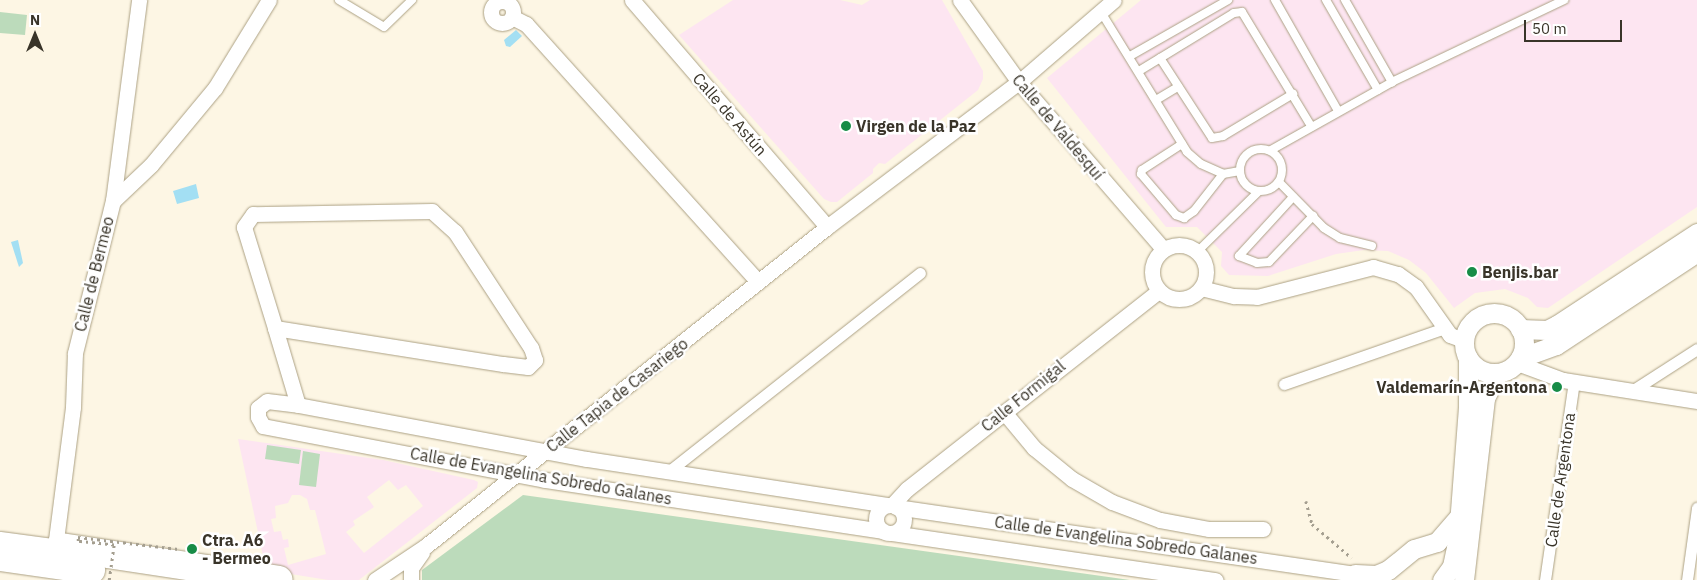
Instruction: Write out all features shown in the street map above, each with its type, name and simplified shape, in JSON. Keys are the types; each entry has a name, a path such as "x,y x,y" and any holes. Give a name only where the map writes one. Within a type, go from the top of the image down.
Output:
{"highway":[{"path":"61,547 279,580"},
{"path":"0,557 164,580"},
{"path":"0,574 44,580"}],"street":[{"name":"Calle de Bermeo","path":"61,547 56,540 73,407 75,352 113,201 139,0"},
{"path":"113,201 151,165 215,88 268,0"},
{"name":"Calle de Astún","path":"632,0 827,227"},
{"name":"Calle de Valdesquí","path":"960,0 1019,82 1163,249"},
{"name":"Calle Tapia de Casariego","path":"375,580 427,545 827,227 1019,82 1114,0"},
{"path":"510,6 758,282"},
{"path":"274,328 503,364 528,367 535,360 531,348 455,232 432,211 253,214 244,227 274,328 298,406"},
{"path":"1520,329 1547,330 1557,325 1697,233"},
{"path":"1178,244 1198,251 1207,273 1201,288 1195,294 1174,299 1159,291 1152,275 1154,261 1163,249 1178,244"},
{"path":"1468,358 1480,370 1498,373 1509,370 1519,361 1556,345 1697,252"},
{"path":"1201,288 1234,296 1257,297 1373,266 1398,274 1416,287 1450,335 1463,340"},
{"path":"668,472 920,273"},
{"name":"Calle Formigal","path":"892,506 907,489 1159,291"},
{"path":"1442,580 1452,566 1459,517 1468,406 1468,358 1463,340 1471,324 1483,316 1497,314 1510,318 1520,329 1524,343 1519,361"},
{"path":"1284,384 1445,328"},
{"path":"1635,389 1697,349"},
{"path":"1519,361 1574,381 1635,389 1697,401"},
{"path":"1464,580 1484,398 1498,373"},
{"name":"Calle de Argentona","path":"1545,580 1574,381"},
{"name":"Calle de Evangelina Sobredo Galanes","path":"1216,580 516,475 263,426 258,420 258,408 263,402 298,406 546,452 668,472 1361,575"},
{"path":"1004,412 1034,448 1072,479 1112,502 1160,520 1209,529 1263,528"},
{"path":"892,506 902,513 904,521 887,532 877,524 876,516 880,509 892,506"},
{"path":"1687,580 1697,508"},
{"path":"1361,575 1388,570 1410,552 1437,542 1459,517"},
{"path":"0,539 61,547"},
{"name":"Calle Tapia de Casariego","path":"411,580 413,565 427,545"}],"lane":[{"path":"338,0 384,26 412,0"},
{"path":"1130,56 1228,0"},
{"path":"1275,0 1338,111"},
{"path":"1326,0 1378,90"},
{"path":"1345,0 1392,82"},
{"path":"1258,192 1246,186 1240,171 1240,164 1247,153 1258,148 1271,150 1392,82 1564,0"},
{"path":"1101,12 1130,56 1182,144 1200,164 1223,174 1240,171"},
{"path":"1139,71 1234,13 1242,12 1311,126"},
{"path":"1160,58 1212,138 1223,136 1293,94"},
{"path":"1156,100 1178,87"},
{"path":"1182,144 1142,170 1141,174 1176,215 1184,218 1194,211 1223,174"},
{"path":"1198,251 1258,192 1270,190 1279,182 1282,164 1271,150"},
{"path":"1279,182 1312,216 1340,238 1372,246"},
{"path":"1293,197 1239,256 1257,263 1269,262 1312,216"}],"path":[{"path":"1306,501 1312,524 1362,567 1361,575"},
{"path":"109,580 114,545 78,540 78,537 178,550"}],"shaded area":[{"name":"Virgen de la Paz","path":"733,0 840,0 862,5 870,0 942,0 983,71 983,79 978,90 885,164 879,163 873,169 873,173 837,202 831,202 824,199 679,35"},
{"path":"1141,0 1697,0 1697,207 1548,308 1537,307 1528,298 1505,289 1475,293 1454,308 1426,273 1409,260 1388,251 1364,250 1336,254 1268,276 1229,275 1221,266 1222,252 1197,227 1166,227 1047,78"},
{"path":"238,439 383,460 478,482 477,488 359,580 328,580 266,570","holes":["389,480 398,490 406,485 423,506 364,553 346,532 355,525 353,521 374,507 367,497","292,495 300,495 307,499 310,510 315,510 326,554 288,565 284,548 289,547 288,539 283,540 281,531 274,532 271,519 276,518 275,506 288,503"]}],"green space":[{"path":"0,12 27,15 25,35 0,33"},
{"path":"267,445 301,450 299,464 265,459"},
{"path":"303,451 320,454 316,487 299,485"},
{"path":"523,495 1130,580 422,580 422,570"}],"water":[{"path":"516,30 522,36 510,47 506,46 504,40"},
{"path":"196,184 199,198 177,204 173,191"},
{"path":"18,240 23,263 19,267 11,242"}],"place":[{"name":"Virgen de la Paz","path":"846,126"},
{"name":"Benjis.bar","path":"1472,272"},
{"name":"Valdemarín-Argentona","path":"1557,387"},
{"name":"Ctra. A6 - Bermeo","path":"192,549"}]}
